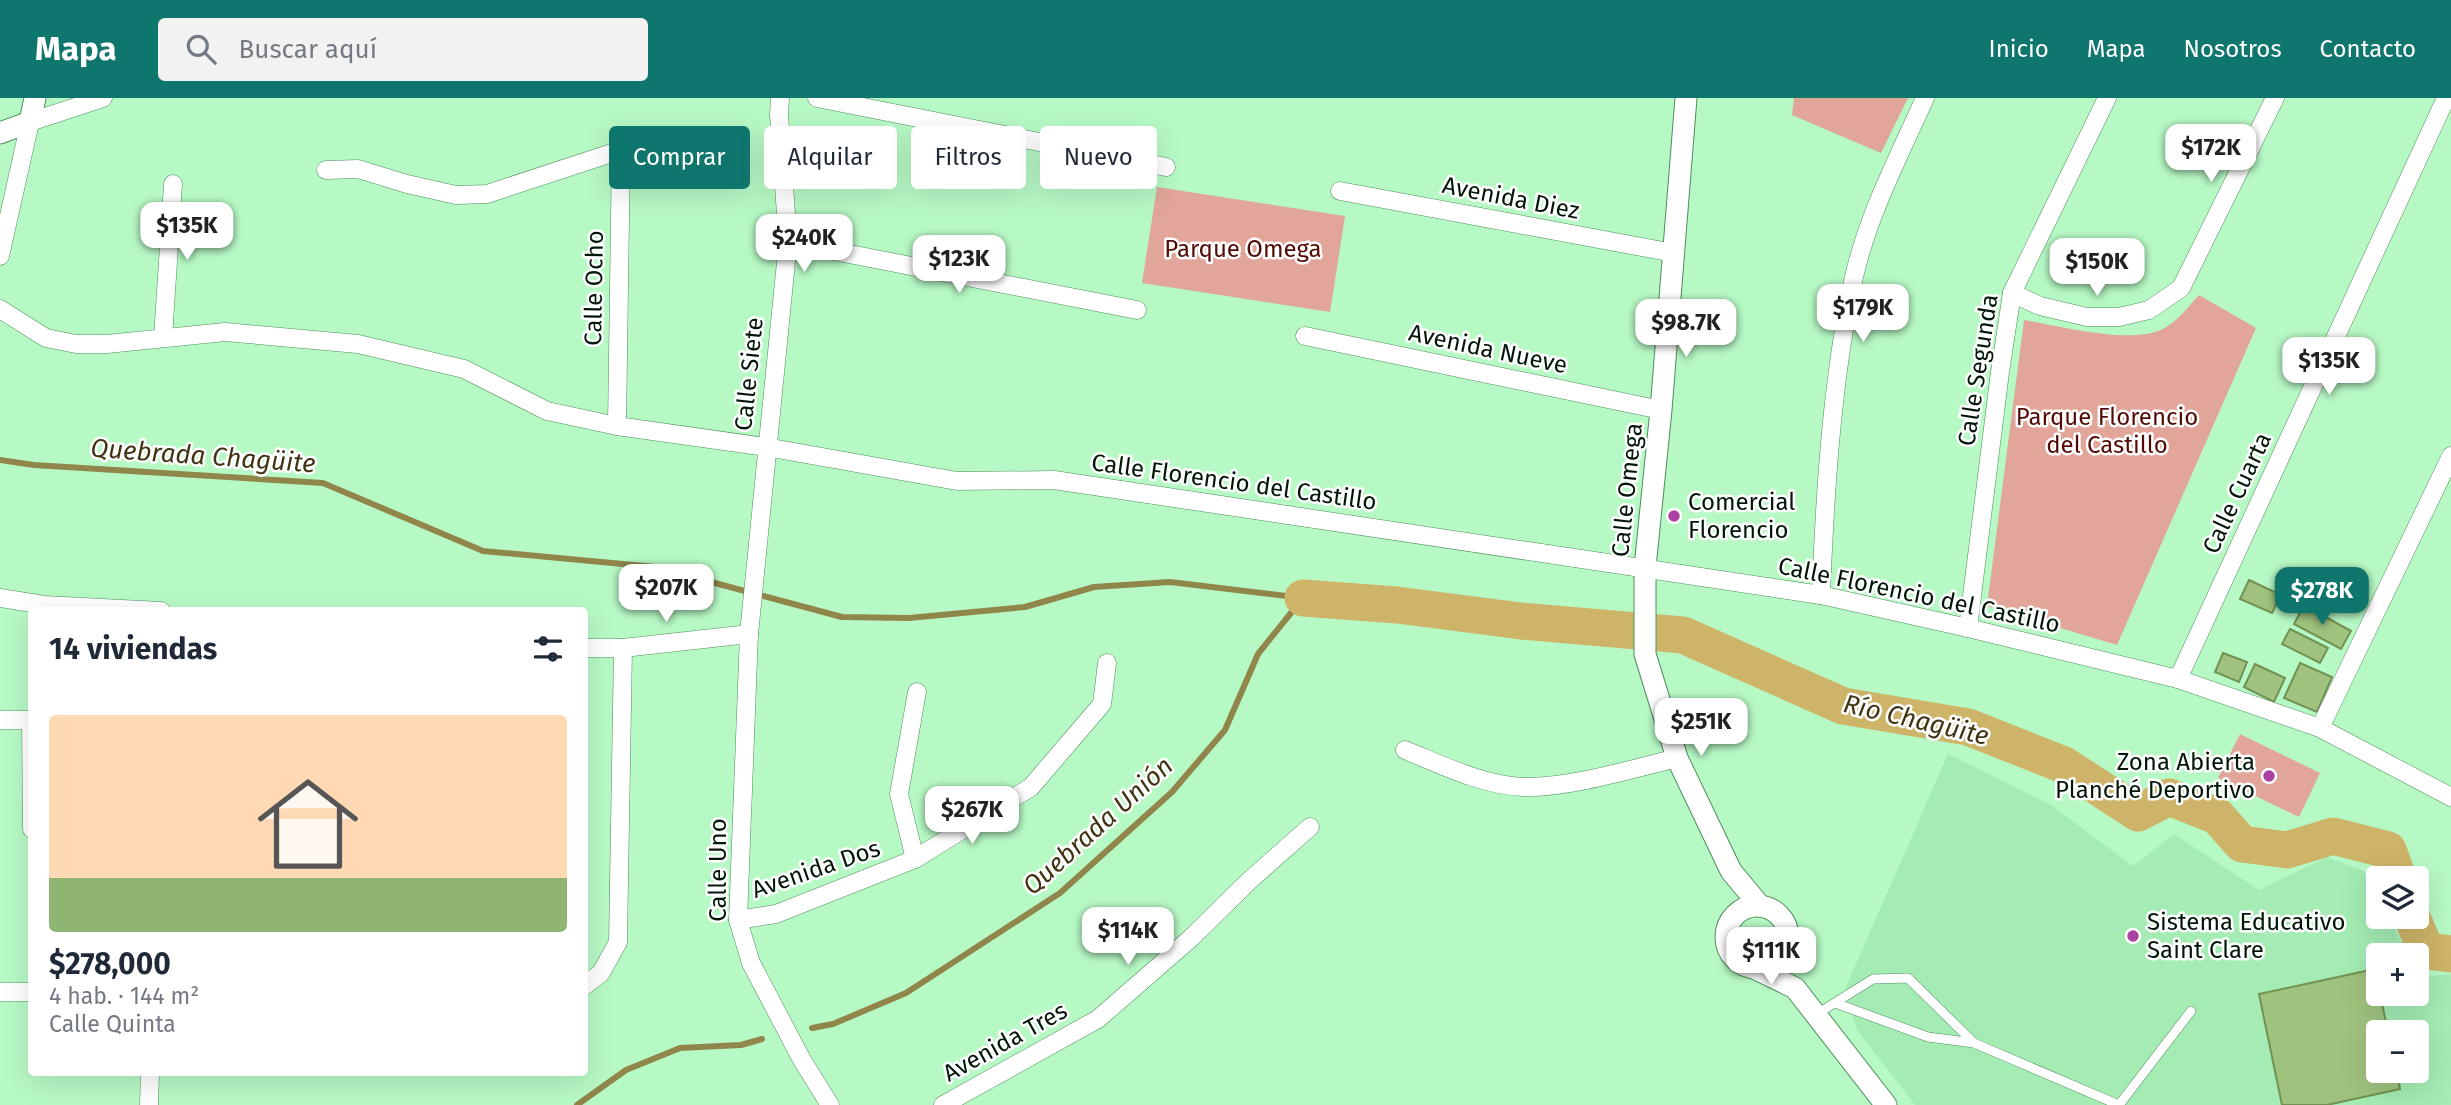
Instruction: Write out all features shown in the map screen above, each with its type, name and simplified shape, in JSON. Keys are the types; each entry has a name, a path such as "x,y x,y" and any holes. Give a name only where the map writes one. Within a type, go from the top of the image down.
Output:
{"street":[{"path":"0,256 35,98"},
{"path":"0,133 103,98"},
{"name":"Calle Siete","path":"751,613 788,242 780,98"},
{"path":"817,98 1166,167"},
{"name":"Calle Omega","path":"1685,98 1661,410 1645,567 1645,654 1677,758 1731,871 1760,906"},
{"path":"1821,595 1825,489 1842,351 1855,276 1874,214 1925,98"},
{"name":"Calle Segunda","path":"1968,628 2012,293 2107,98"},
{"path":"2012,293 2040,306 2087,317 2119,317 2149,310 2181,288 2275,98"},
{"name":"Calle Cuarta","path":"2178,679 2446,98"},
{"name":"Calle Ocho","path":"326,170 358,169 456,195 487,194 621,150 617,426"},
{"path":"163,338 173,184"},
{"name":"Avenida Diez","path":"1340,191 1674,253"},
{"path":"788,242 1137,310"},
{"name":"Calle Florencio del Castillo","path":"0,309 46,338 66,342 107,344 225,332 358,344 464,369 547,411 617,426 766,447 957,481 1054,480 1821,595 2178,679 2320,728 2451,797"},
{"name":"Avenida Nueve","path":"1305,336 1661,410"},
{"path":"2320,728 2451,456"},
{"path":"0,598 44,605 83,607"},
{"name":"Calle Uno","path":"751,613 738,920 751,963 802,1060 831,1105"},
{"path":"588,648 623,648 749,634"},
{"path":"588,984 601,973 618,942 623,648"},
{"name":"Avenida Dos","path":"738,920 776,914 915,859 1031,787 1102,704 1107,663"},
{"path":"915,859 899,794 917,692"},
{"path":"0,720 28,720"},
{"path":"1405,750 1480,779 1523,787 1579,781 1677,758"},
{"name":"Avenida Tres","path":"943,1105 1098,1019 1191,938 1250,880 1310,827"},
{"name":"Calle Omega","path":"1731,871 1731,920"},
{"path":"1754,968 1773,964 1786,949 1789,938 1781,916 1760,906 1749,907 1731,920 1726,940 1729,950 1743,965 1795,988 1826,1008 1886,1105"},
{"path":"1786,949 1795,988"},
{"path":"0,992 28,992"},
{"path":"149,1105 150,1076"}],"lane":[{"path":"1826,1008 1873,979 1908,978 1975,1043"},
{"path":"1826,1008 1876,1020 1928,1037 1975,1043 2119,1105 2191,1011"}],"shaded area":[{"name":"Sistema Educativo Saint Clare","path":"1948,754 2051,805 2133,866 2174,834 2259,890 2327,857 2364,871 2366,929 2394,929 2402,943 2366,943 2366,1006 2429,1006 2429,976 2451,974 2451,1105 1915,1105 1857,1030 1845,989"}],"green space":[{"path":"1794,98 1908,98 1881,153 1792,115"},
{"name":"Parque Omega","path":"1157,187 1345,216 1330,312 1142,283"},
{"name":"Parque Florencio del Castillo","path":"2199,295 2256,328 2117,645 1987,606 2024,320 2092,332 2144,334 2170,325"},
{"name":"Zona Abierta Planché Deportivo","path":"2240,734 2320,773 2299,817 2218,778"}],"building":[{"path":"2249,580 2281,595 2272,613 2240,599"},
{"path":"2304,605 2351,631 2341,649 2294,624"},
{"path":"2290,629 2328,648 2320,663 2282,644"},
{"path":"2223,653 2247,662 2239,682 2215,672"},
{"path":"2300,663 2332,677 2317,712 2284,698"},
{"path":"2255,664 2285,678 2274,702 2244,687"},
{"path":"2366,971 2366,1006 2383,1006 2386,1020 2366,1020 2366,1083 2399,1083 2400,1089 2327,1105 2282,1105 2259,994"}],"waterway":[{"name":"Quebrada Chagüite","path":"0,460 34,465 323,483 483,551 655,567 842,617 909,618 1025,607 1094,587 1170,582 1303,598"},
{"name":"Quebrada Unión","path":"812,1028 833,1024 906,993 1060,893 1172,792 1225,730 1258,654 1303,598"},
{"name":"Río Chagüite","path":"1303,598 1397,605 1521,621 1683,635 1843,706 1968,727 2064,765 2138,813 2169,797 2217,816 2242,844 2287,850 2333,836 2388,850 2394,866"},
{"name":"Río Chagüite","path":"2417,929 2426,951 2451,954"},
{"name":"Quebrada Unión","path":"577,1105 626,1070 680,1048 741,1045 762,1039"}],"place":[{"name":"Comercial Florencio","path":"1674,516"},
{"name":"Zona Abierta Planché Deportivo","path":"2269,776"},
{"name":"Sistema Educativo Saint Clare","path":"2133,936"}]}
